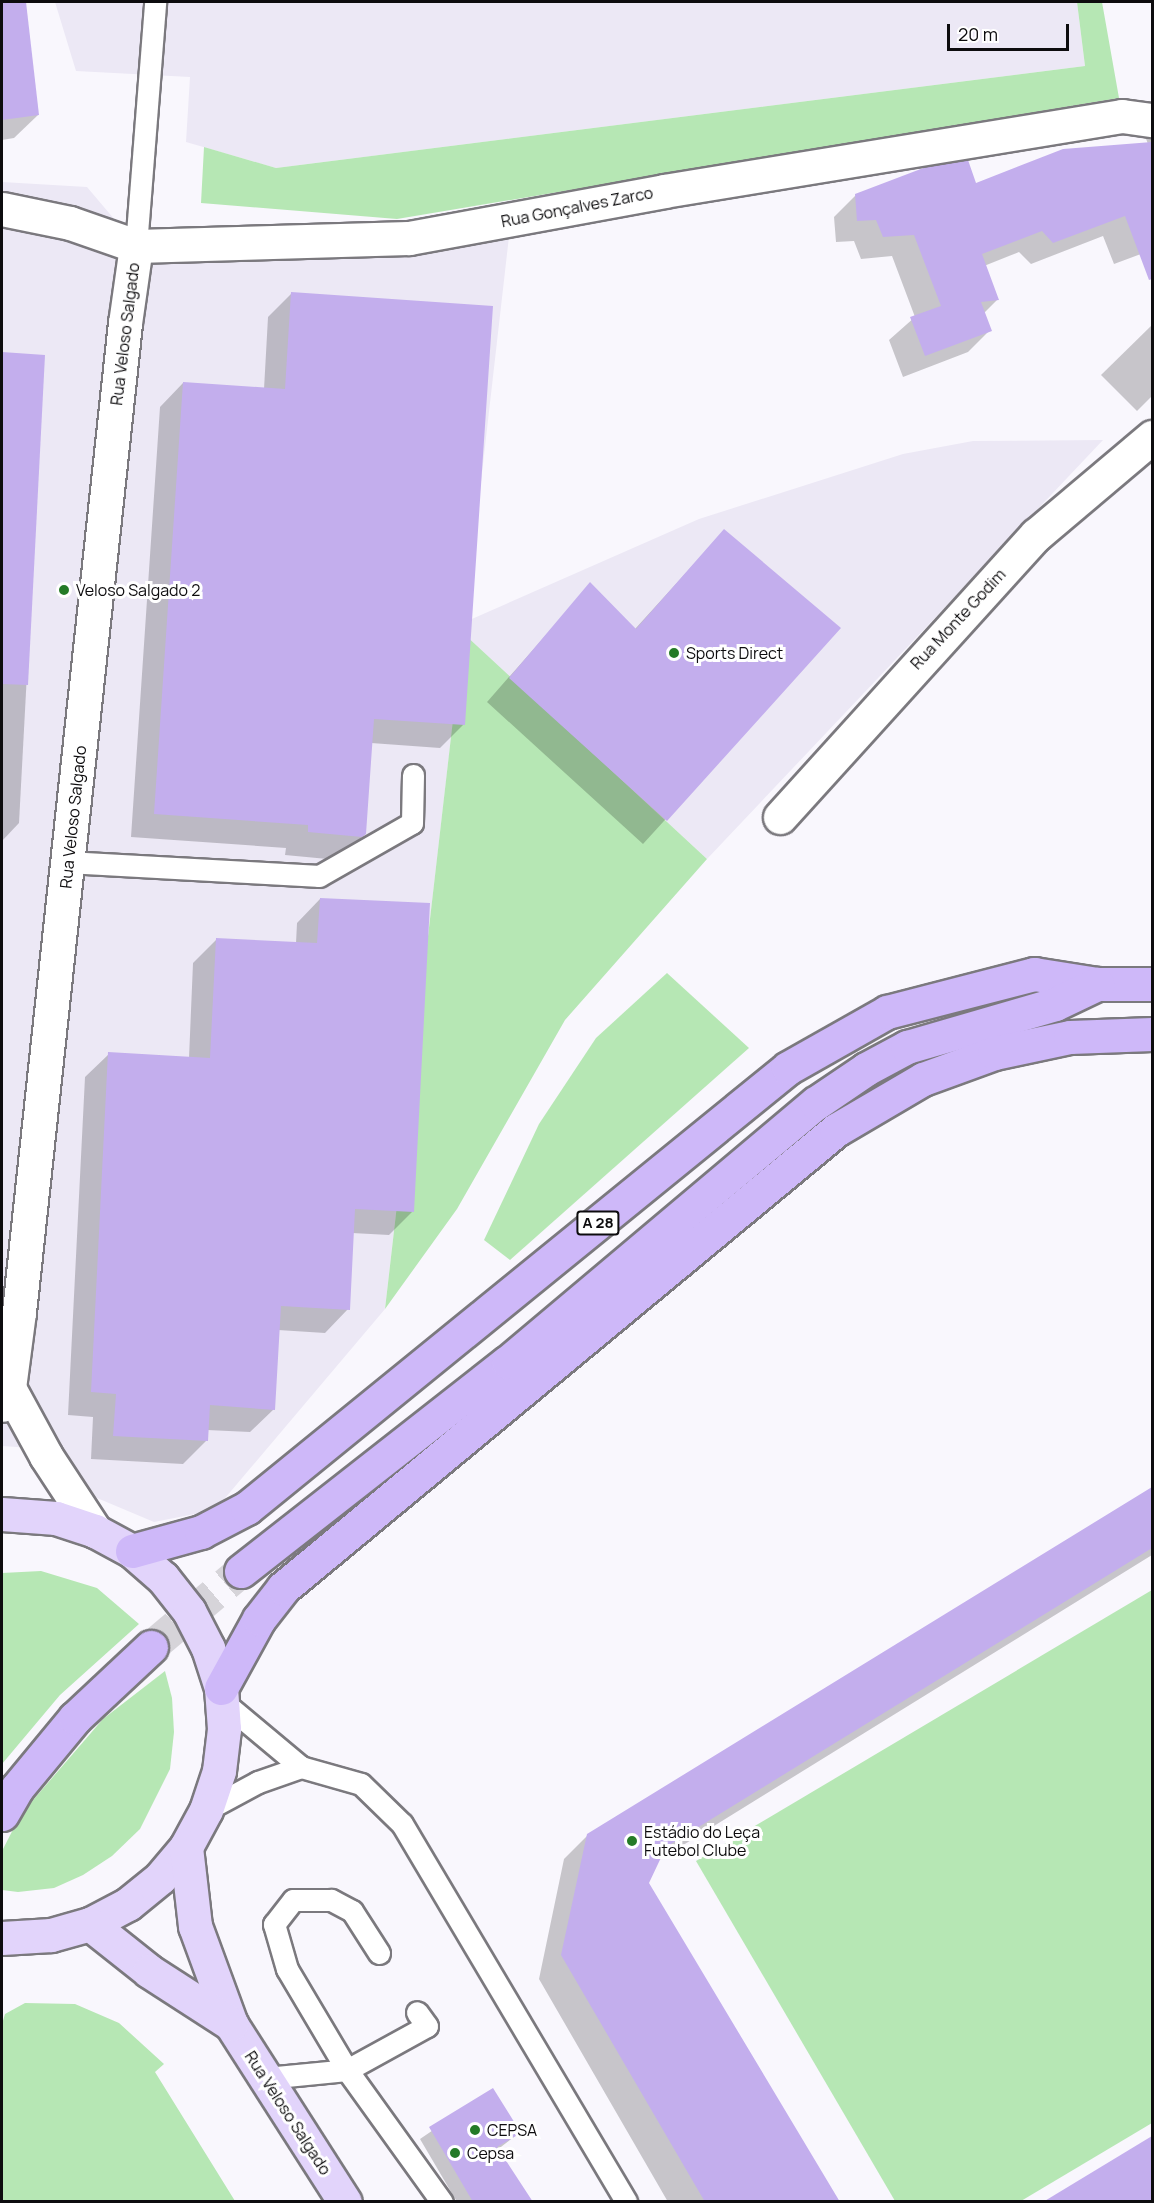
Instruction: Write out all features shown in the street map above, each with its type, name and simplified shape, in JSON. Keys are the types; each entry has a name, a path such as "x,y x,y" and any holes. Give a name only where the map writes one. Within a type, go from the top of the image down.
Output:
{"highway":[{"name":"A 28","path":"132,1551 201,1532 247,1508 788,1068 887,1012 1034,974 1097,984"},
{"path":"242,1571 508,1362 816,1103 866,1069 907,1047 1055,1004 1097,984 1152,984"},
{"path":"221,1694 259,1619 283,1588 836,1130 923,1079 993,1053 1070,1036 1152,1034"},
{"path":"2,1814 17,1788 75,1718 151,1647"}],"main road":[{"path":"2,1514 56,1518 95,1531 132,1551 164,1578 189,1611 208,1648 221,1694 224,1729 219,1770 206,1810 186,1847 160,1878 136,1898 90,1924 51,1935 2,1938"},
{"path":"186,1847 195,1926 231,2024"},
{"path":"90,1924 149,1971 231,2024"},
{"name":"Rua Veloso Salgado","path":"231,2024 345,2202"}],"street":[{"name":"Rua Gonçalves Zarco","path":"2,209 70,223 136,246 409,238 664,191 1122,116 1152,120"},
{"name":"Rua Veloso Salgado","path":"95,1531 4,1393 68,862 124,323 136,246"},
{"name":"Rua Monte Godim","path":"780,817 1036,535 1152,437"}],"lane":[{"path":"136,246 155,2"},
{"path":"68,862 319,876 412,823 413,775"},
{"path":"221,1694 301,1767 361,1784 402,1824 626,2202"},
{"path":"206,1810 258,1782 301,1767"},
{"path":"379,1953 352,1911 331,1900 293,1900 274,1924 287,1969 347,2070 442,2202"},
{"path":"266,2078 347,2070 427,2026 417,2012"}],"shaded area":[{"path":"55,2 1077,2 1085,66 276,168 186,142 190,77 76,71"},
{"path":"2,182 87,187 137,246 511,219 465,622 699,519 903,454 973,441 1103,440 707,859 463,634 385,1309 215,1510 154,1522 97,1498 62,1450 2,1446"}],"green space":[{"path":"1077,2 1102,2 1119,98 397,219 201,203 204,147 276,168 1085,66"},
{"path":"463,633 707,859 565,1020 457,1209 385,1309"},
{"path":"667,973 749,1048 510,1260 484,1240 539,1124 596,1038"},
{"path":"41,1571 97,1588 139,1624 60,1695 2,1764 2,1573"},
{"path":"1152,1590 1152,2123 1021,2201 895,2201 696,1861"},
{"path":"165,1671 172,1698 174,1732 170,1769 140,1829 112,1856 83,1875 54,1888 18,1892 2,1890 2,1851 21,1814 103,1719"},
{"path":"25,2003 75,2004 119,2023 164,2064 155,2072 235,2201 2,2201 2,2024 5,2014"}],"building":[{"path":"2,2 26,2 39,115 2,120"},
{"path":"1152,142 1152,279 1149,280 1125,216 1053,243 1042,231 982,254 999,300 981,302 992,331 925,356 910,317 941,306 914,235 883,237 876,220 857,221 855,194 926,167 968,160 976,183 1063,149"},
{"path":"291,292 493,306 465,725 374,719 366,834 362,837 308,832 308,825 154,814 183,382 285,389"},
{"path":"2,352 45,355 28,685 2,684"},
{"name":"Sports Direct","path":"724,529 841,628 667,821 509,678 590,582 636,629"},
{"path":"320,898 430,903 414,1212 355,1209 350,1310 281,1306 275,1410 210,1405 208,1441 113,1436 116,1394 91,1392 108,1052 210,1058 216,938 317,943"},
{"name":"Estádio do Leça Futebol Clube","path":"1152,1487 1152,1548 666,1847 649,1883 840,2202 705,2202 561,1955 587,1834"},
{"name":"CEPSA","path":"493,2088 521,2133 497,2147 533,2202 473,2202 429,2127"},
{"path":"1152,2136 1152,2202 1043,2202"}],"tunnel":[{"path":"151,1647 241,1571"}],"place":[{"name":"Veloso Salgado 2","path":"64,590"},
{"name":"Sports Direct","path":"674,653"},
{"name":"Estádio do Leça Futebol Clube","path":"632,1841"},
{"name":"CEPSA","path":"475,2130"},
{"name":"Cepsa","path":"455,2153"}]}
